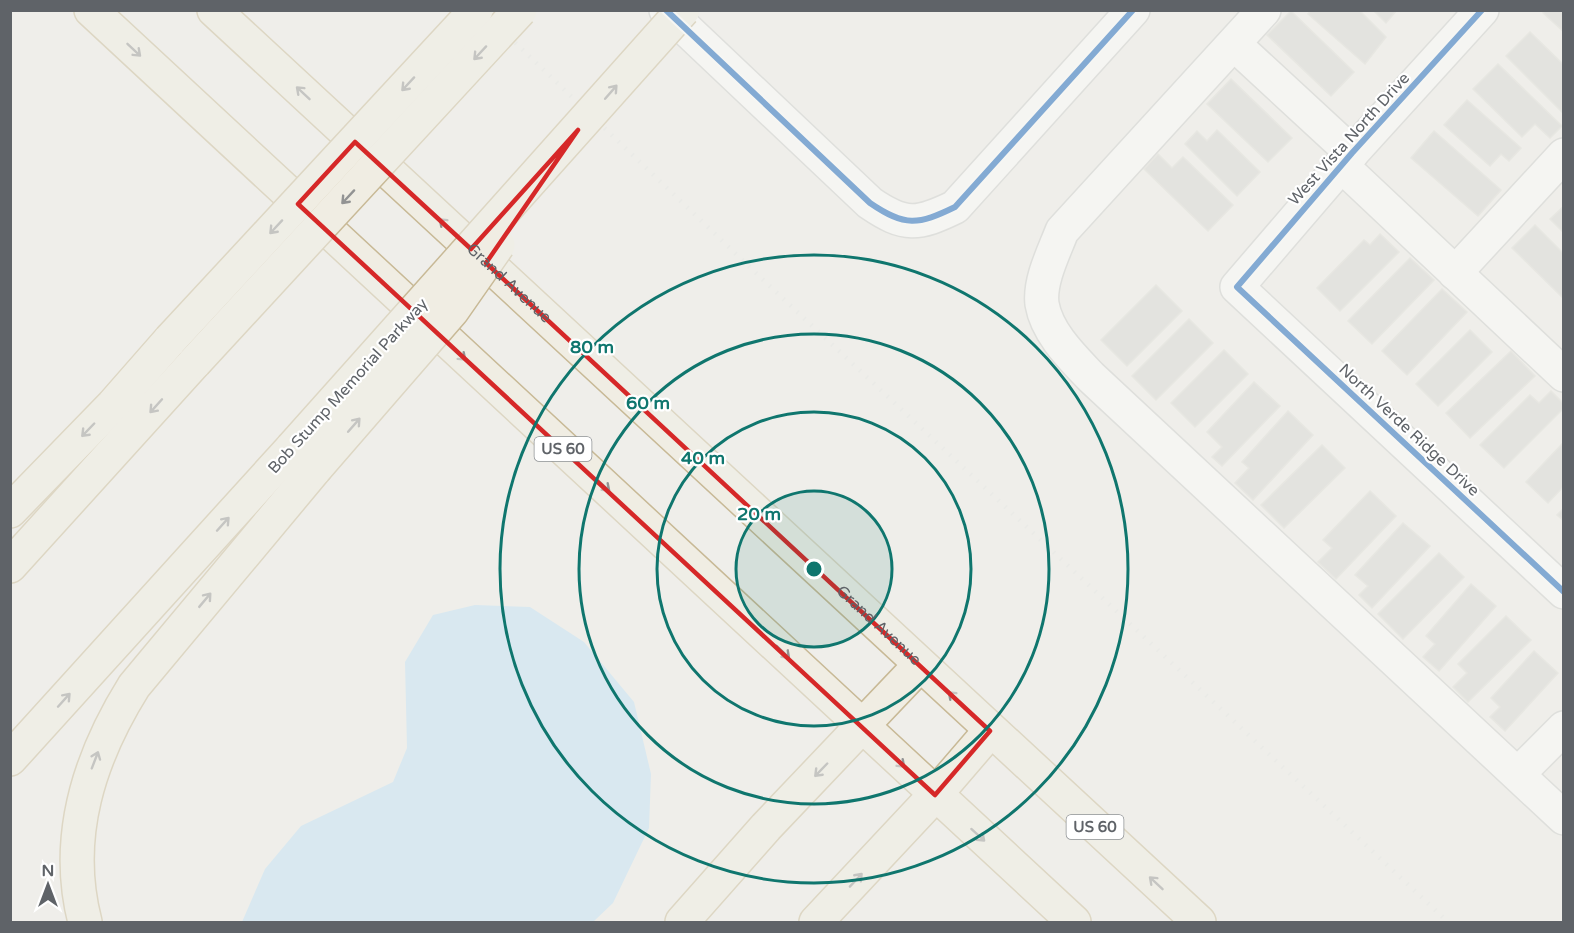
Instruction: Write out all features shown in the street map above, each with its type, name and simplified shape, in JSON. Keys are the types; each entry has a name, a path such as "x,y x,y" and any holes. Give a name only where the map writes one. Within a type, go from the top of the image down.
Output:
{"highway":[{"name":"US 60","path":"91,10 385,286 741,612 861,728 1074,922"},
{"name":"Grand Avenue","path":"214,10 990,731 1199,922"},
{"path":"10,511 113,405 170,340 476,10"},
{"path":"10,566 520,10"},
{"name":"Bob Stump Memorial Parkway","path":"10,759 304,459 578,130 683,10"},
{"path":"85,922 78,859 81,816 88,777 116,715 134,686 304,459"},
{"path":"681,922 766,827 920,665"},
{"path":"816,922 935,795 990,731"}],"street":[{"path":"666,10 870,203 903,222 913,222 933,218 955,207 1133,10"},
{"path":"1264,10 1062,231 1046,276 1042,303 1052,329 1066,350 1091,377 1563,818"},
{"name":"West Vista North Drive","path":"1237,287 1347,159 1482,10"},
{"path":"1234,44 1455,273 1563,375"},
{"path":"1455,273 1563,155"},
{"name":"North Verde Ridge Drive","path":"1237,287 1563,592"},
{"path":"1518,774 1563,728"}],"highlighted area":[{"path":"578,130 486,263 990,731 935,795 298,204 355,142 471,249"}],"water":[{"path":"475,605 530,607 584,642 634,702 651,774 649,828 613,903 593,922 242,922 265,869 301,826 393,782 407,748 405,662 433,615"}],"building":[{"path":"1311,10 1359,10 1386,37 1365,64 1308,14"},
{"path":"1373,10 1397,10 1386,23"},
{"path":"1545,10 1564,10 1564,32 1543,13"},
{"path":"1291,11 1354,72 1331,96 1267,35"},
{"path":"1530,32 1564,65 1562,112 1506,56"},
{"path":"1498,64 1562,126 1550,138 1535,124 1522,137 1473,89"},
{"path":"1231,79 1292,138 1268,162 1207,104"},
{"path":"1467,100 1521,148 1509,161 1501,154 1490,166 1444,125"},
{"path":"1217,130 1260,172 1237,196 1185,144 1197,131 1207,141"},
{"path":"1434,131 1501,190 1478,216 1411,158"},
{"path":"1158,154 1172,168 1183,157 1233,205 1208,231 1144,169"},
{"path":"1564,206 1564,233 1550,219"},
{"path":"1535,225 1564,254 1564,299 1512,248"},
{"path":"1380,234 1399,252 1340,311 1317,288 1364,240 1370,245"},
{"path":"1410,258 1434,280 1372,344 1348,321"},
{"path":"1156,285 1182,311 1127,366 1101,340"},
{"path":"1442,289 1467,312 1407,375 1382,351"},
{"path":"1189,319 1213,343 1156,400 1132,376"},
{"path":"1470,330 1492,352 1438,406 1416,384"},
{"path":"1224,350 1248,374 1195,427 1171,403"},
{"path":"1511,351 1535,376 1470,438 1446,413"},
{"path":"1254,382 1280,406 1222,466 1212,457 1222,447 1207,432"},
{"path":"1551,391 1564,404 1564,408 1504,468 1480,445 1530,395 1539,403"},
{"path":"1288,411 1313,435 1253,500 1235,483 1249,468 1242,462"},
{"path":"1564,442 1564,486 1548,503 1526,482"},
{"path":"1322,445 1345,468 1284,528 1261,505"},
{"path":"1370,491 1396,516 1336,579 1318,562 1332,548 1323,540"},
{"path":"1564,508 1564,521 1557,515"},
{"path":"1403,523 1430,546 1372,608 1359,595 1368,586 1355,575"},
{"path":"1439,553 1464,577 1403,639 1378,614"},
{"path":"1471,584 1496,606 1439,671 1423,657 1435,644 1426,636"},
{"path":"1506,616 1531,640 1468,702 1453,687 1467,673 1458,664"},
{"path":"1534,651 1558,673 1505,731 1490,717 1500,707 1491,698"}],"railway":[{"path":"481,10 759,276 1448,922"}],"cycle path":[{"path":"666,10 870,203 893,216 912,221 931,217 955,207 1133,10"},
{"path":"1482,10 1352,153 1237,287 1564,592"}]}
